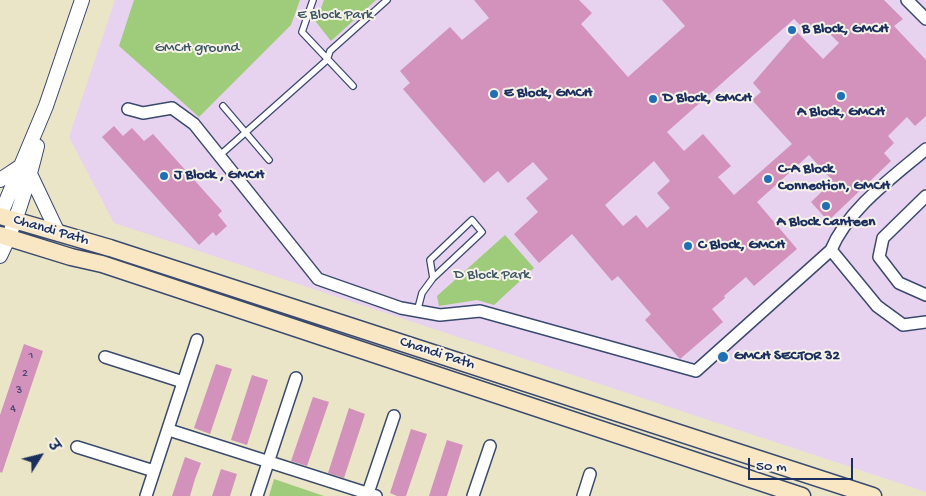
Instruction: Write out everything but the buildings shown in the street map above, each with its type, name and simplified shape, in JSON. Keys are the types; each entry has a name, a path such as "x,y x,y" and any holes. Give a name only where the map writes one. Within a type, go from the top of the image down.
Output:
{"main road":[{"name":"Chandi Path","path":"5,218 110,248 872,496"},
{"name":"Chandi Path","path":"4,236 71,257 102,264 802,496"}],"street":[{"path":"0,256 5,218 26,170 82,0"},
{"path":"907,0 926,19"},
{"path":"128,109 143,113 172,108 194,124 318,279 417,312 440,315 480,311 696,371 831,250 836,237 856,213 879,189 926,149"},
{"path":"0,180 26,170"},
{"path":"26,170 58,233"},
{"path":"926,196 883,238 880,257 899,283 926,295"},
{"path":"831,250 877,306 903,325 926,322"},
{"path":"146,496 197,340"},
{"path":"105,357 184,382"},
{"path":"257,496 296,378"},
{"path":"169,430 370,495 394,416"},
{"path":"473,496 490,446"},
{"path":"77,447 154,471"},
{"path":"583,496 590,474"}],"lane":[{"path":"313,0 302,32 353,86"},
{"path":"220,156 327,60 330,51 387,0"},
{"path":"223,106 269,160"},
{"path":"417,312 422,293 433,278 482,232 472,220 430,260 433,278"}],"shaded area":[{"name":"GMCH SECTOR 32","path":"115,0 926,0 926,492 114,223 69,137"}],"green space":[{"name":"GMCH ground","path":"134,0 300,0 291,25 199,117 119,46"},
{"name":"E Block Park","path":"324,0 376,0 331,41 316,22"},
{"name":"D Block Park","path":"505,235 534,268 494,305 477,300 439,306 437,296"},
{"path":"274,479 324,496 269,496"}],"place":[{"name":"B Block, GMCH","path":"792,30"},
{"name":"E Block, GMCH","path":"494,94"},
{"name":"A Block, GMCH","path":"841,96"},
{"name":"D Block, GMCH","path":"653,99"},
{"name":"J Block , GMCH","path":"164,176"},
{"name":"C-A Block Connection, GMCH","path":"768,179"},
{"name":"A Block Canteen","path":"826,206"},
{"name":"C Block, GMCH","path":"688,246"},
{"name":"GMCH SECTOR 32","path":"723,357"}]}
